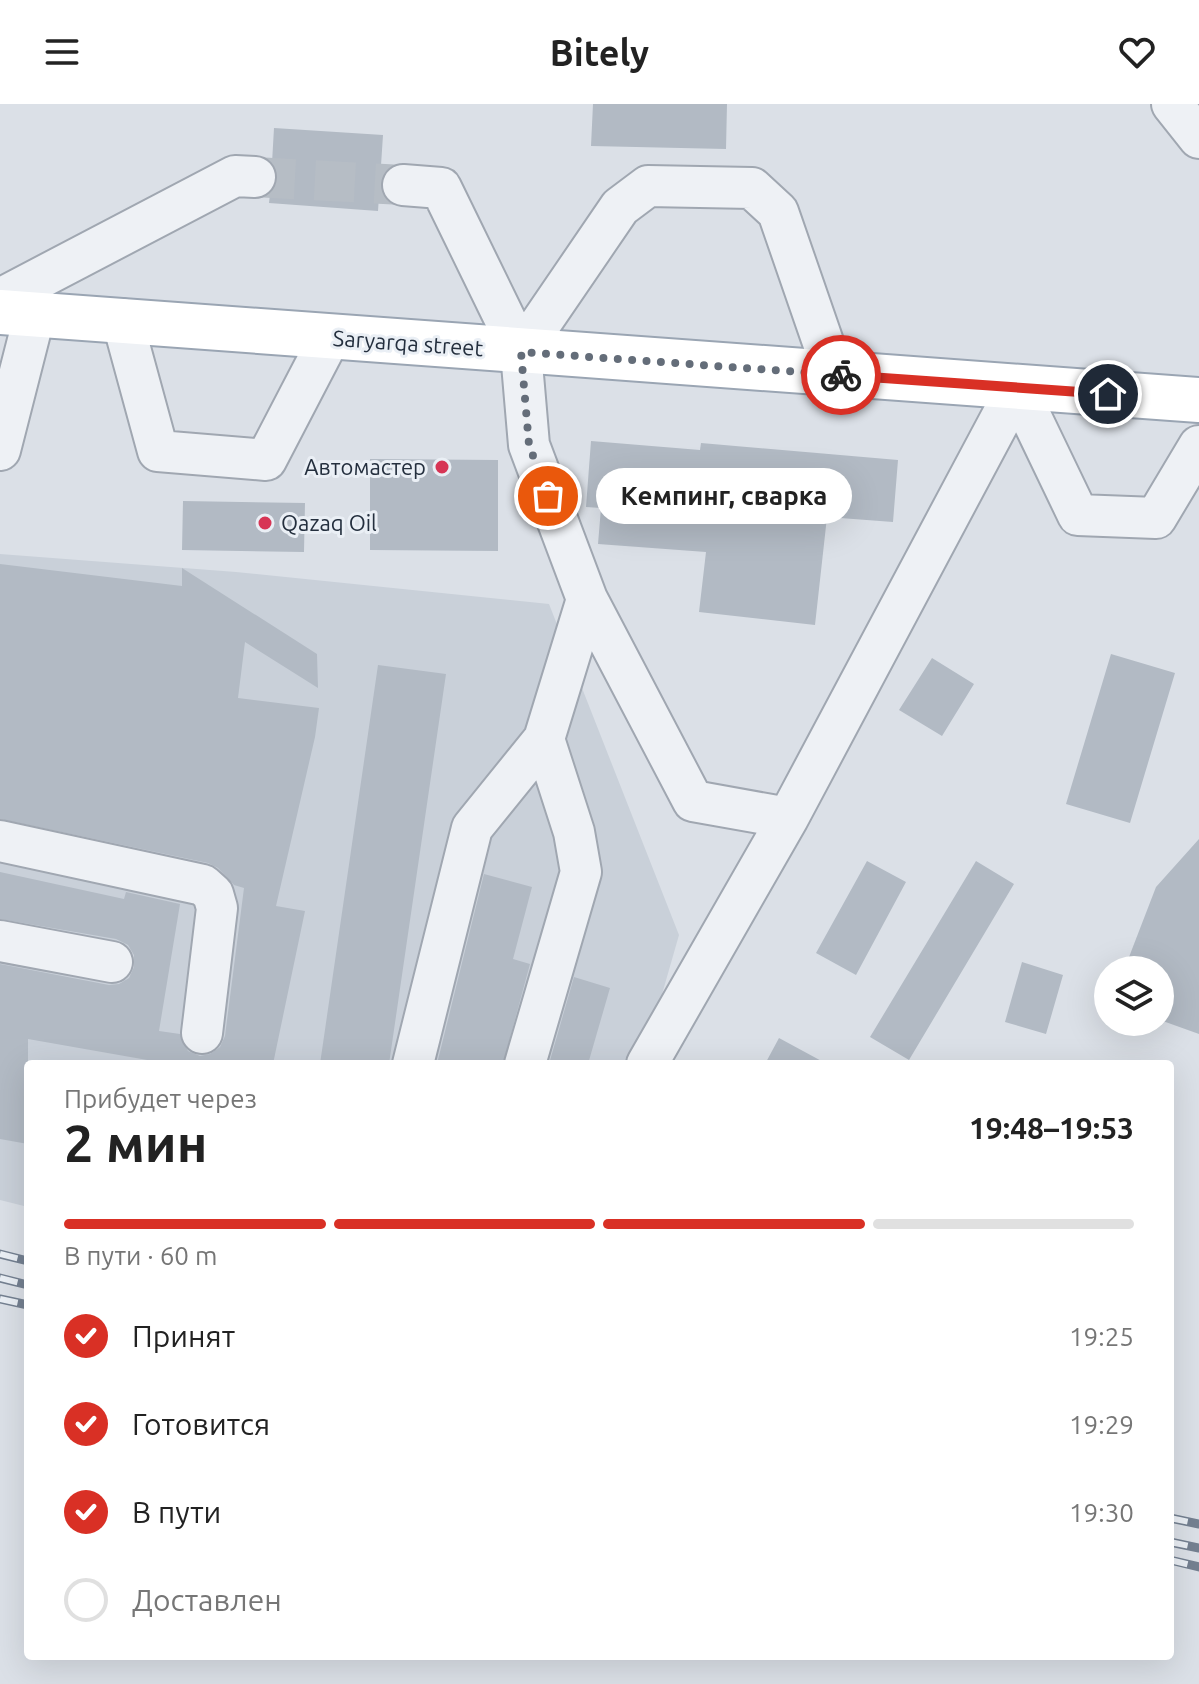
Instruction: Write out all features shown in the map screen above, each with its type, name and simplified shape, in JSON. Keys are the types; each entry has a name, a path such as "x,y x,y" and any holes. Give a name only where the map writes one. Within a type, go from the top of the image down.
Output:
{"main road":[{"name":"Saryarqa street","path":"11,309 521,352 1199,400"}],"street":[{"path":"1172,104 1199,138"},
{"path":"0,450 11,309 235,176 255,177"},
{"path":"403,185 441,188 521,352 529,445 587,599 693,801 788,818"},
{"path":"521,352 620,207 648,186 752,188 778,212 834,374"},
{"path":"122,319 158,451 266,460 330,337"},
{"path":"1017,388 1078,515 1156,518 1199,446"},
{"path":"649,1060 788,818 1017,388"},
{"path":"414,1060 472,828 544,739 587,599"},
{"path":"526,1060 581,872 574,832 544,739"},
{"path":"0,841 203,885 213,894 217,908 202,1033"},
{"path":"0,941 112,962"}],"shaded area":[{"path":"0,554 236,572 549,604 679,935 643,1060 24,1060 24,1206 0,1200"}],"building":[{"path":"593,104 727,104 726,149 591,146"},
{"path":"274,128 383,135 378,211 269,203 278,179 272,163"},
{"path":"591,441 700,450 701,443 898,460 893,522 827,517 815,625 699,612 706,552 598,544 601,508 586,507"},
{"path":"370,459 498,460 498,551 370,550"},
{"path":"183,501 305,503 304,552 182,550"},
{"path":"0,564 182,586 182,568 317,654 318,688 245,642 238,698 319,708 276,906 305,911 274,1060 147,1060 28,1039 28,1060 24,1060 24,1143 0,1139 0,964 109,985 129,978 134,967 134,955 128,945 116,939 0,919 0,872 124,899 126,892 180,904 159,1031 180,1034 188,1051 200,1056 220,1047 225,1036 244,888 234,885 218,868 208,863 0,819"},
{"path":"1111,654 1175,673 1130,823 1066,804"},
{"path":"932,658 974,684 942,736 899,710"},
{"path":"378,665 446,674 390,1060 321,1060"},
{"path":"1199,839 1199,1034 1174,1025 1174,956 1129,956 1156,887"},
{"path":"867,861 906,882 856,975 816,953"},
{"path":"976,861 1014,884 909,1060 870,1037"},
{"path":"484,874 532,887 513,959 530,964 504,1060 438,1060"},
{"path":"1022,962 1063,975 1046,1034 1005,1022"},
{"path":"574,977 610,988 589,1060 550,1060"},
{"path":"779,1038 820,1060 767,1060"}],"tunnel":[{"path":"255,177 403,185"}],"railway":[{"path":"0,1254 24,1260"},
{"path":"0,1278 24,1284"},
{"path":"0,1299 24,1304"},
{"path":"1174,1519 1199,1524"},
{"path":"1174,1543 1199,1548"},
{"path":"1174,1561 1199,1567"}],"way so far":[{"path":"548,496 529,445 521,352 841,375"}],"place":[{"name":"Автомастер","path":"442,467"},
{"name":"Кемпинг, сварка","path":"548,496"},
{"name":"Qazaq Oil","path":"265,523"}],"route":[{"path":"841,375 1108,394"}]}
